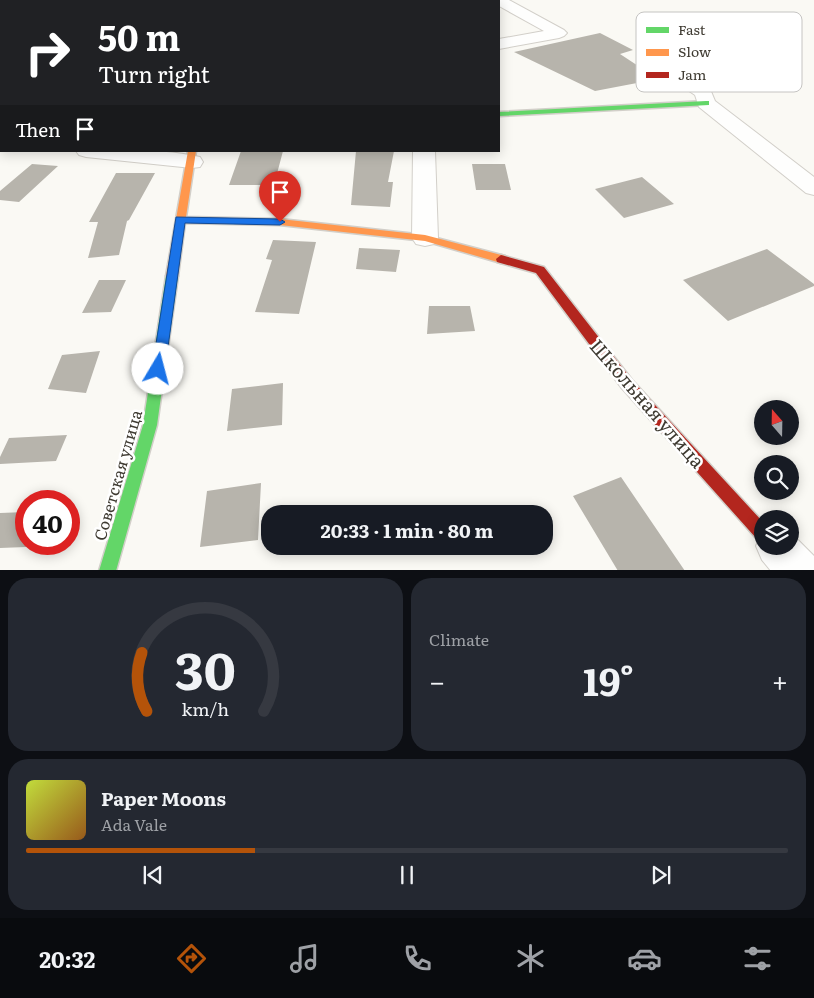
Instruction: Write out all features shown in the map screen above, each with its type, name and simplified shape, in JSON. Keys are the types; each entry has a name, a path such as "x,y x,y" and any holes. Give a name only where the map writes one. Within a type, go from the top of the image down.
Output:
{"street":[{"path":"500,1 559,33 500,44"},
{"path":"703,92 706,103 814,188"},
{"path":"500,114 706,103"},
{"path":"107,152 192,156"},
{"path":"180,220 280,222 425,238 424,152"},
{"name":"Советская улица","path":"107,570 150,425 180,220 192,156"},
{"name":"Школьная улица","path":"425,238 540,270 627,384 754,523"},
{"path":"785,555 800,570"}],"building":[{"path":"600,33 633,50 620,54 636,65 636,83 595,91 514,52"},
{"path":"241,152 283,152 274,185 229,185"},
{"path":"356,152 394,152 388,182 393,182 390,207 351,205"},
{"path":"32,164 58,166 19,202 0,200 0,191"},
{"path":"472,164 505,164 511,190 476,190"},
{"path":"116,173 155,173 127,221 119,255 88,258 98,222 89,222"},
{"path":"642,177 674,204 624,218 595,189"},
{"path":"273,240 316,242 299,314 255,312 272,260 266,259"},
{"path":"359,248 400,250 396,272 356,269"},
{"path":"767,249 814,284 814,286 728,321 683,280"},
{"path":"99,280 126,280 111,312 82,313"},
{"path":"429,306 470,306 475,331 427,334"},
{"path":"100,351 86,393 48,389 62,355"},
{"path":"283,383 282,425 227,431 232,389"},
{"path":"67,435 56,461 0,464 0,457 9,438"},
{"path":"621,477 684,570 617,570 573,496"},
{"path":"261,483 258,540 200,547 207,491"},
{"path":"15,512 15,547 0,548 0,513"}],"traffic: fast":[{"path":"500,114 706,103"},
{"path":"107,570 150,425 172,276"}],"traffic: slow":[{"path":"172,276 192,152"},
{"path":"180,220 280,222 425,238 501,259"}],"traffic: jam":[{"path":"501,259 540,270 627,384 754,523"}],"route":[{"path":"158,369 180,220 280,222"}]}
